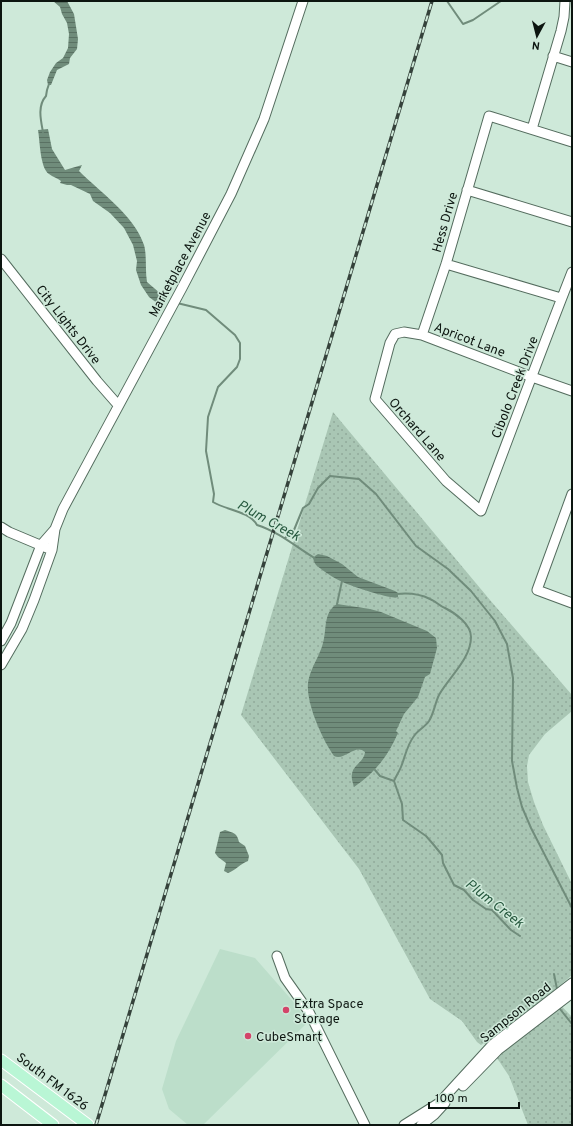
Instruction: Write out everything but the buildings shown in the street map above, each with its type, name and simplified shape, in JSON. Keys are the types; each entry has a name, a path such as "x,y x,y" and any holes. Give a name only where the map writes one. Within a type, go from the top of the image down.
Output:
{"main road":[{"name":"South FM 1626","path":"1,1060 88,1125"},
{"path":"1,1085 53,1125"}],"street":[{"name":"Marketplace Avenue","path":"1,665 22,629 34,600 52,550 55,529 63,509 231,194 264,119 303,1"},
{"path":"565,1 564,17 554,56 532,129 572,142"},
{"path":"554,56 572,62"},
{"name":"Hess Drive","path":"422,335 446,264 489,116 532,129"},
{"path":"467,190 572,222"},
{"name":"City Lights Drive","path":"1,259 97,381 118,405"},
{"path":"446,264 562,298"},
{"name":"Cibolo Creek Drive","path":"481,511 572,272"},
{"name":"Apricot Lane","path":"404,332 422,335 572,391"},
{"name":"Orchard Lane","path":"404,332 395,334 390,343 375,399 446,481 481,511"},
{"path":"572,494 537,590 572,603"},
{"path":"1,527 9,532 52,550"},
{"name":"Marketplace Avenue","path":"1,641 11,623 41,545 55,529"},
{"path":"277,956 285,978 309,1012 365,1125"},
{"name":"Sampson Road","path":"404,1125 439,1103 493,1044 572,983"},
{"name":"Sampson Road","path":"421,1125 434,1115 498,1050 572,993"}],"shaded area":[{"path":"53,1 67,1 74,14 78,39 77,49 70,58 69,64 57,70 51,85 48,85 47,80 50,72 56,63 63,58 68,48 69,34 67,23 60,7"},
{"path":"48,129 52,149 65,170 82,165 79,171 116,205 133,224 144,245 147,282 167,297 164,304 157,303 149,297 141,285 136,270 137,261 133,245 124,228 110,213 93,201 90,194 71,185 60,183 61,181 46,171 42,160 38,130"},
{"path":"333,412 490,600 572,695 572,711 545,734 529,755 527,766 528,782 534,802 543,825 572,884 572,975 550,994 572,1017 572,1125 528,1125 509,1076 499,1061 484,1043 481,1045 477,1042 462,1021 430,999 359,869 241,715"},
{"path":"318,554 327,556 342,564 358,577 395,591 398,593 398,597 389,597 373,593 351,586 339,580 316,565 313,558"},
{"path":"337,604 381,612 427,631 436,638 437,648 430,674 425,677 418,697 404,714 396,731 398,733 390,749 375,770 354,787 352,777 353,771 363,758 365,752 357,750 342,756 334,756 319,729 311,707 308,686 312,669 323,643 327,616"},
{"path":"225,830 236,835 239,842 245,846 249,856 248,861 228,873 224,871 226,863 215,853 220,832"},
{"path":"220,949 255,958 297,1006 306,1024 203,1125 188,1125 169,1109 162,1089 176,1041"}],"waterway":[{"path":"447,1 463,24 473,20 501,1"},
{"name":"Plum Creek","path":"43,132 41,104 46,96 49,84"},
{"name":"Plum Creek","path":"177,303 206,310 235,335 240,343 240,359 237,367 218,387 208,417 206,451 214,494 213,502 249,517 257,525 280,536 316,559"},
{"path":"285,538 294,530 303,508 309,504 318,488 330,476 359,479 376,494 416,546 448,569 471,591 495,621 507,644 513,678 512,761 522,807 531,828 572,908"},
{"path":"337,604 342,581"},
{"name":"Plum Creek","path":"397,594 418,595 432,600 462,620 468,628 471,637 470,645 464,660 443,688 436,701 429,721 412,740 394,781 402,804 403,820 426,836 442,855 443,863 454,885 464,890 473,900 486,909 492,910 511,930 520,936"},
{"path":"375,770 380,776 394,781"},
{"name":"Plum Creek","path":"554,974 557,989"},
{"name":"Plum Creek","path":"560,1009 572,1024"}],"railway":[{"path":"96,1125 432,1"}],"place":[{"name":"Extra Space Storage","path":"286,1010"},
{"name":"CubeSmart","path":"248,1036"}]}
